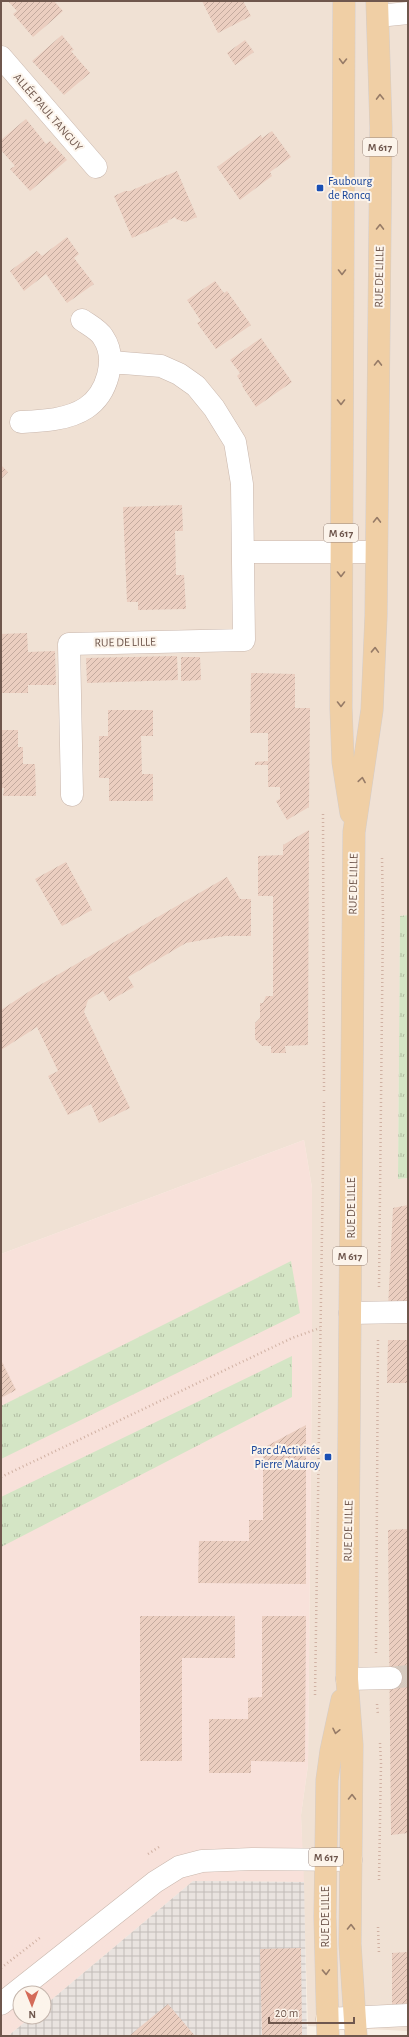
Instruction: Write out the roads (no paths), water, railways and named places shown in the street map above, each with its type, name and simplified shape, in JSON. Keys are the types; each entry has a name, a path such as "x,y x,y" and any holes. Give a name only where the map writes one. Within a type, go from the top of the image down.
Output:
{"main road":[{"name":"RUE DE LILLE","path":"344,1 341,726 345,782 354,832"},
{"name":"RUE DE LILLE","path":"356,2027 351,1961 352,1745 347,1679 354,832 372,710 376,616 381,128 377,8"},
{"name":"RUE DE LILLE","path":"328,2028 325,1917 328,1766 347,1679"}],"street":[{"path":"377,8 408,14"},
{"name":"ALLÉE PAUL TANGUY","path":"1,57 96,167"},
{"path":"21,422 60,418 86,408 99,395 105,384 111,362 108,344 102,335 82,320"},
{"name":"RUE DE LILLE","path":"72,795 69,644 244,640 242,484 240,463 235,442 214,408 196,386 179,374 161,366 111,362"},
{"path":"243,552 376,552"},
{"path":"350,1313 408,1312"},
{"path":"347,1679 383,1678"},
{"path":"1,2004 155,1882 179,1867 190,1863 214,1860 351,1860"},
{"path":"328,2028 356,2027 408,2015"}],"tunnel":[{"path":"391,1678 408,1676"}],"place":[{"name":"Faubourg de Roncq","path":"320,188"},
{"name":"Parc d'Activités Pierre Mauroy","path":"328,1457"}]}
